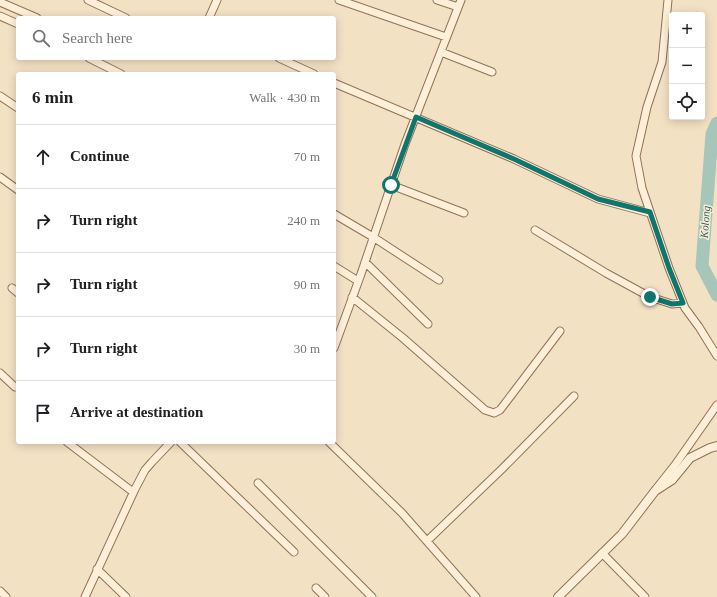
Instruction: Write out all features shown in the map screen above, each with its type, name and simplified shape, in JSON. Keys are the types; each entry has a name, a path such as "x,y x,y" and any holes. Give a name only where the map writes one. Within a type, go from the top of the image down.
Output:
{"street":[{"path":"88,0 122,16"},
{"path":"210,16 217,0"},
{"path":"339,0 446,37"},
{"path":"336,342 391,185 440,52 460,3 437,0"},
{"path":"668,0 662,62 647,107 636,156 642,188 669,268 685,308 717,356"},
{"path":"0,2 32,16"},
{"path":"0,16 16,23"},
{"path":"440,52 492,72"},
{"path":"93,60 117,72"},
{"path":"283,60 310,72"},
{"path":"336,84 514,159 598,199 650,212"},
{"path":"0,96 16,107"},
{"path":"0,177 16,189"},
{"path":"391,185 464,213"},
{"path":"336,215 373,237 439,280"},
{"path":"535,230 606,273 650,297 672,304 683,303"},
{"path":"365,262 428,324"},
{"path":"336,267 358,281"},
{"path":"12,288 16,291"},
{"path":"352,297 403,338 485,410 494,413 500,410 560,331"},
{"path":"0,373 16,387"},
{"path":"427,541 502,470 574,396"},
{"path":"558,597 622,534 675,465 717,405"},
{"path":"70,444 133,492"},
{"path":"85,597 133,492 145,470 169,444"},
{"path":"182,444 294,552"},
{"path":"331,444 402,513 476,597"},
{"path":"655,491 672,480 690,458 717,446"},
{"path":"258,483 372,597"},
{"path":"602,553 645,597"},
{"path":"97,570 126,597"},
{"path":"316,588 325,597"},
{"path":"0,591 6,597"}],"waterway":[{"name":"Kolong","path":"717,123 712,134 702,266 717,295"}],"route":[{"path":"391,185 416,117 514,159 598,199 650,212 669,268 683,303 672,304 650,297"}]}
